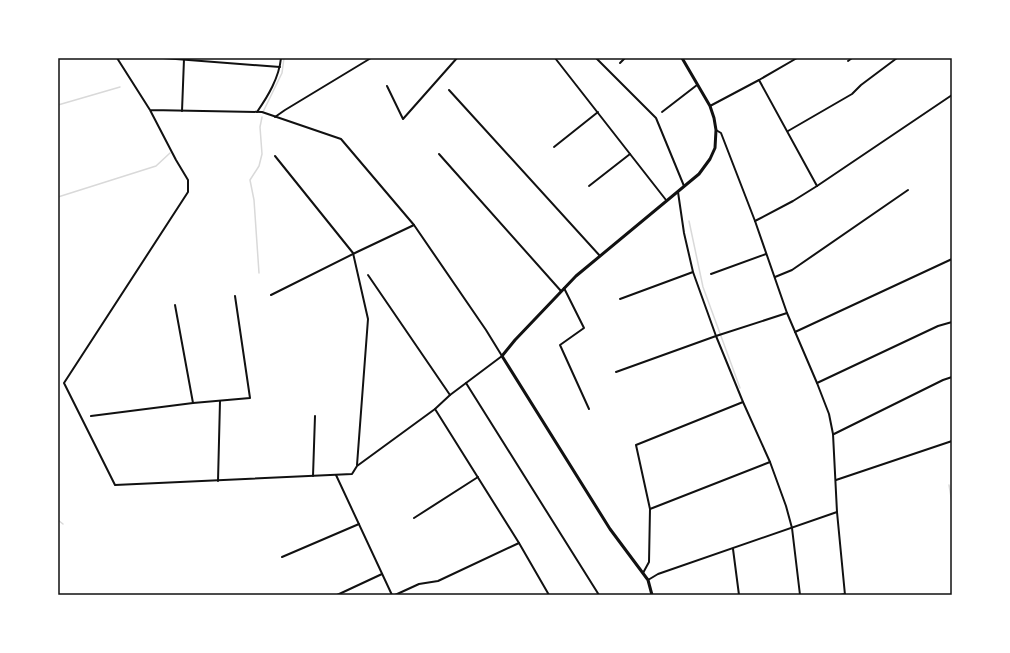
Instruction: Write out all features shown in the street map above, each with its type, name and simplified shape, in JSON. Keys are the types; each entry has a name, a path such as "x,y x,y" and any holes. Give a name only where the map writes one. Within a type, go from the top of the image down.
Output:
{"main road":[{"path":"652,595 648,580 610,529 502,356 515,340 576,276 684,187 699,174 710,160 715,148 716,130 714,118 710,106 682,58"}],"street":[{"path":"117,58 150,110 188,180 188,192 64,383 115,485 352,474 357,466 435,409 450,395 502,356 486,330 414,225 341,140 262,112 150,110"},
{"path":"163,58 280,67"},
{"path":"257,112 276,79 281,58"},
{"path":"275,117 371,58"},
{"path":"386,86 403,119 457,58"},
{"path":"555,58 667,201"},
{"path":"596,58 656,118 684,187"},
{"path":"620,63 625,58"},
{"path":"710,106 798,58"},
{"path":"848,61 852,58"},
{"path":"788,131 852,94 861,85 897,58"},
{"path":"182,111 184,60"},
{"path":"759,80 817,186"},
{"path":"662,112 698,85"},
{"path":"449,90 600,256"},
{"path":"755,221 792,202 952,95"},
{"path":"554,146 598,112"},
{"path":"716,130 721,133 795,332 829,414 833,434 837,512 845,595 840,595"},
{"path":"440,154 562,290 584,328 560,345 589,409"},
{"path":"589,186 630,154"},
{"path":"275,156 354,253 368,319 357,466"},
{"path":"775,277 792,270 908,190"},
{"path":"678,192 684,233 693,272 716,336 770,462 786,506 792,528 800,595"},
{"path":"271,295 354,253 414,225"},
{"path":"711,274 766,254"},
{"path":"795,332 952,260"},
{"path":"620,299 693,272"},
{"path":"368,275 450,395"},
{"path":"91,416 192,402 250,398 235,296"},
{"path":"175,305 192,402"},
{"path":"616,372 716,336 788,313"},
{"path":"817,383 938,326 952,322"},
{"path":"833,434 952,377"},
{"path":"466,383 599,595"},
{"path":"218,480 220,400"},
{"path":"643,573 649,562 650,509 636,444 743,402"},
{"path":"435,409 519,543 549,595"},
{"path":"312,476 315,416"},
{"path":"836,480 952,441"},
{"path":"650,509 770,462"},
{"path":"336,475 382,574 394,595 419,584 438,581 519,543"},
{"path":"414,518 478,477"},
{"path":"648,580 658,574 837,512"},
{"path":"282,557 359,524"},
{"path":"733,548 739,595"},
{"path":"337,595 382,574"}],"waterway":[{"path":"263,112 282,73 284,58"},
{"path":"58,105 120,87"},
{"path":"259,273 254,200 250,180 259,166 262,154 260,127 262,117"},
{"path":"58,197 156,166 170,153"},
{"path":"689,221 703,287 740,388"},
{"path":"949,485 952,503"},
{"path":"58,520 63,524"}]}
